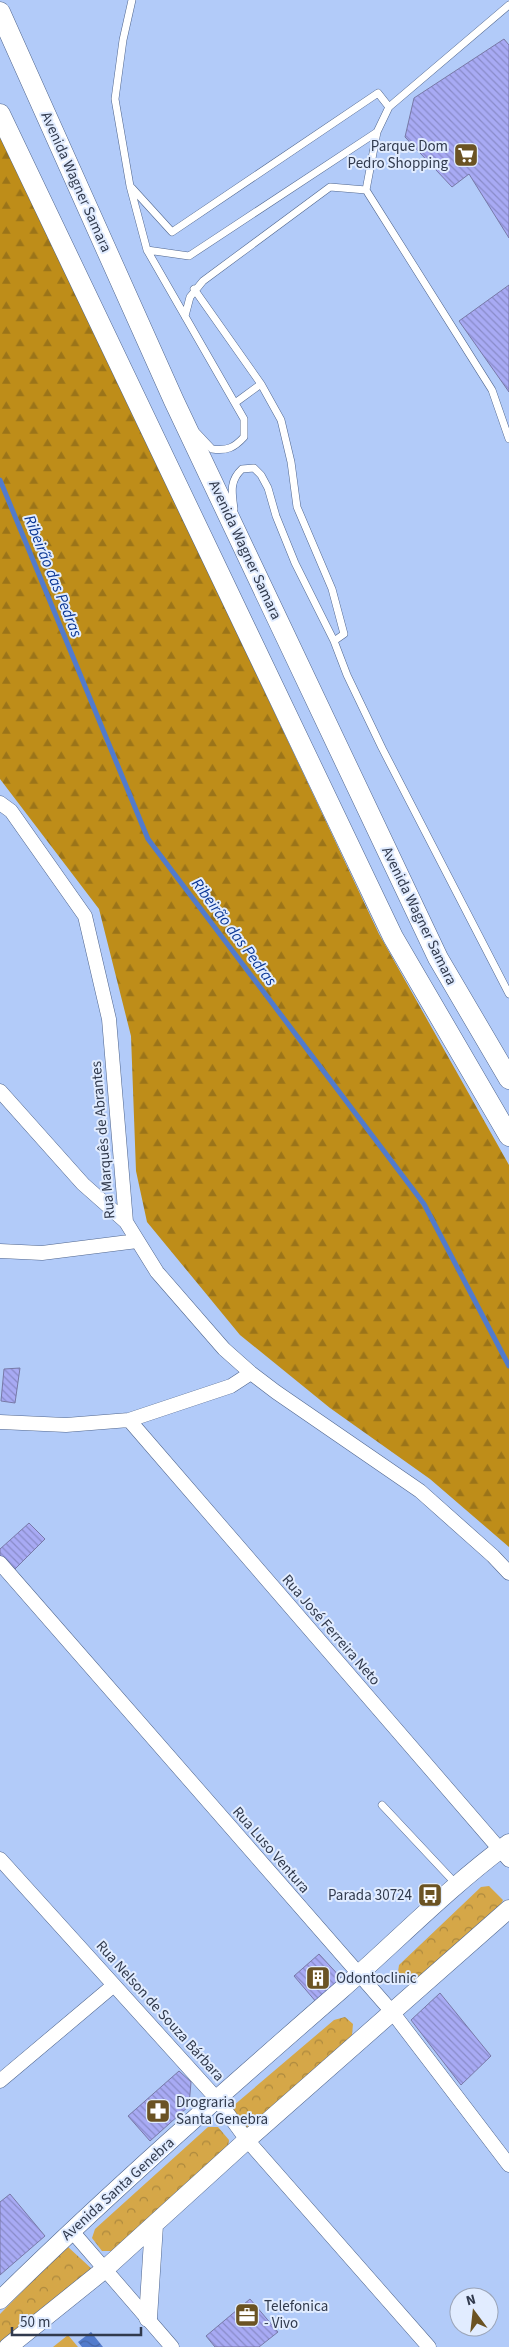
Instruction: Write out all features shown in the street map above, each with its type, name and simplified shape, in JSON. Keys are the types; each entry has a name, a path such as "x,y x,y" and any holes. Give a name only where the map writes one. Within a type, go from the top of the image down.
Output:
{"main road":[{"name":"Avenida Wagner Samara","path":"0,12 174,400 438,958 509,1079"},
{"name":"Avenida Wagner Samara","path":"0,114 393,937 509,1136"}],"street":[{"name":"Rua Marquês de Abrantes","path":"0,803 11,811 85,916 109,1019 126,1222 137,1241 164,1279 224,1349 276,1392 420,1490 493,1556 509,1573"},
{"path":"0,1091 83,1184 126,1222"},
{"path":"0,1251 42,1252 137,1241"},
{"path":"0,1422 66,1425 129,1420 231,1386 251,1373"},
{"name":"Rua José Ferreira Neto","path":"129,1420 506,1851"},
{"name":"Rua Luso Ventura","path":"0,1563 393,2014 509,2165"},
{"name":"Avenida Santa Genebra","path":"0,2300 71,2230 457,1885 506,1851"},
{"name":"Rua Nelson de Souza Bárbara","path":"0,1860 217,2098 247,2140 429,2347"},
{"path":"8,2347 105,2269 247,2140 393,2014 509,1909"},
{"path":"0,2081 114,1985"},
{"path":"148,2318 154,2225"},
{"path":"71,2230 172,2347"}],"lane":[{"path":"132,0 123,40 115,99 130,186 147,250 244,419 244,437 235,447 222,450 212,449 194,429 174,400"},
{"path":"509,4 388,107 377,132 366,190 492,390 509,439"},
{"path":"130,186 172,232 378,93 388,107"},
{"path":"147,250 189,256 377,132"},
{"path":"185,316 194,289 330,187 366,190"},
{"path":"194,289 261,384 281,420 291,462 297,507 332,589 344,634 334,641"},
{"path":"235,403 261,384"},
{"path":"237,534 231,489 233,477 242,469 254,468 268,488 276,516 295,563 334,641 347,675 382,748 509,994"},
{"path":"382,1805 457,1885"}],"green space":[{"path":"0,131 379,934 509,1165 509,1547 430,1479 330,1408 240,1335 147,1222 136,1171 131,1036 99,909 0,779"},
{"path":"489,1886 503,1900 501,1904 422,1984 409,1983 398,1972 399,1965 481,1887"},
{"path":"345,2017 353,2024 352,2035 253,2129 244,2128 233,2114 233,2106 334,2020"},
{"path":"208,2127 218,2127 229,2140 228,2147 112,2251 102,2251 92,2238 95,2229"},
{"path":"67,2246 93,2270 0,2345 0,2314"},
{"path":"68,2335 78,2347 53,2347"}],"water":[{"path":"91,2332 103,2347 82,2347 78,2342"}],"building":[{"name":"Parque Dom Pedro Shopping","path":"504,39 509,45 509,238 469,174 452,187 405,137 414,98"},
{"path":"509,285 509,392 459,321"},
{"path":"20,1368 15,1403 1,1401 4,1369"},
{"path":"29,1523 45,1539 13,1571 0,1556 0,1549"},
{"name":"Odontoclinic","path":"319,1954 343,1980 317,2003 294,1976"},
{"path":"440,1993 491,2056 461,2085 411,2020"},
{"name":"Drograria Santa Genebra","path":"179,2071 191,2082 189,2106 150,2141 128,2116"},
{"path":"10,2194 45,2236 0,2275 0,2202"},
{"name":"Telefonica - Vivo","path":"250,2299 278,2332 259,2347 215,2347 206,2336"}],"waterway":[{"name":"Ribeirão das Pedras","path":"0,480 148,839 424,1204 509,1366"}],"place":[{"name":"Parque Dom Pedro Shopping","path":"466,155"},
{"name":"Parada 30724","path":"430,1895"},
{"name":"Odontoclinic","path":"318,1978"},
{"name":"Drograria Santa Genebra","path":"158,2111"},
{"name":"Telefonica - Vivo","path":"247,2315"}]}
